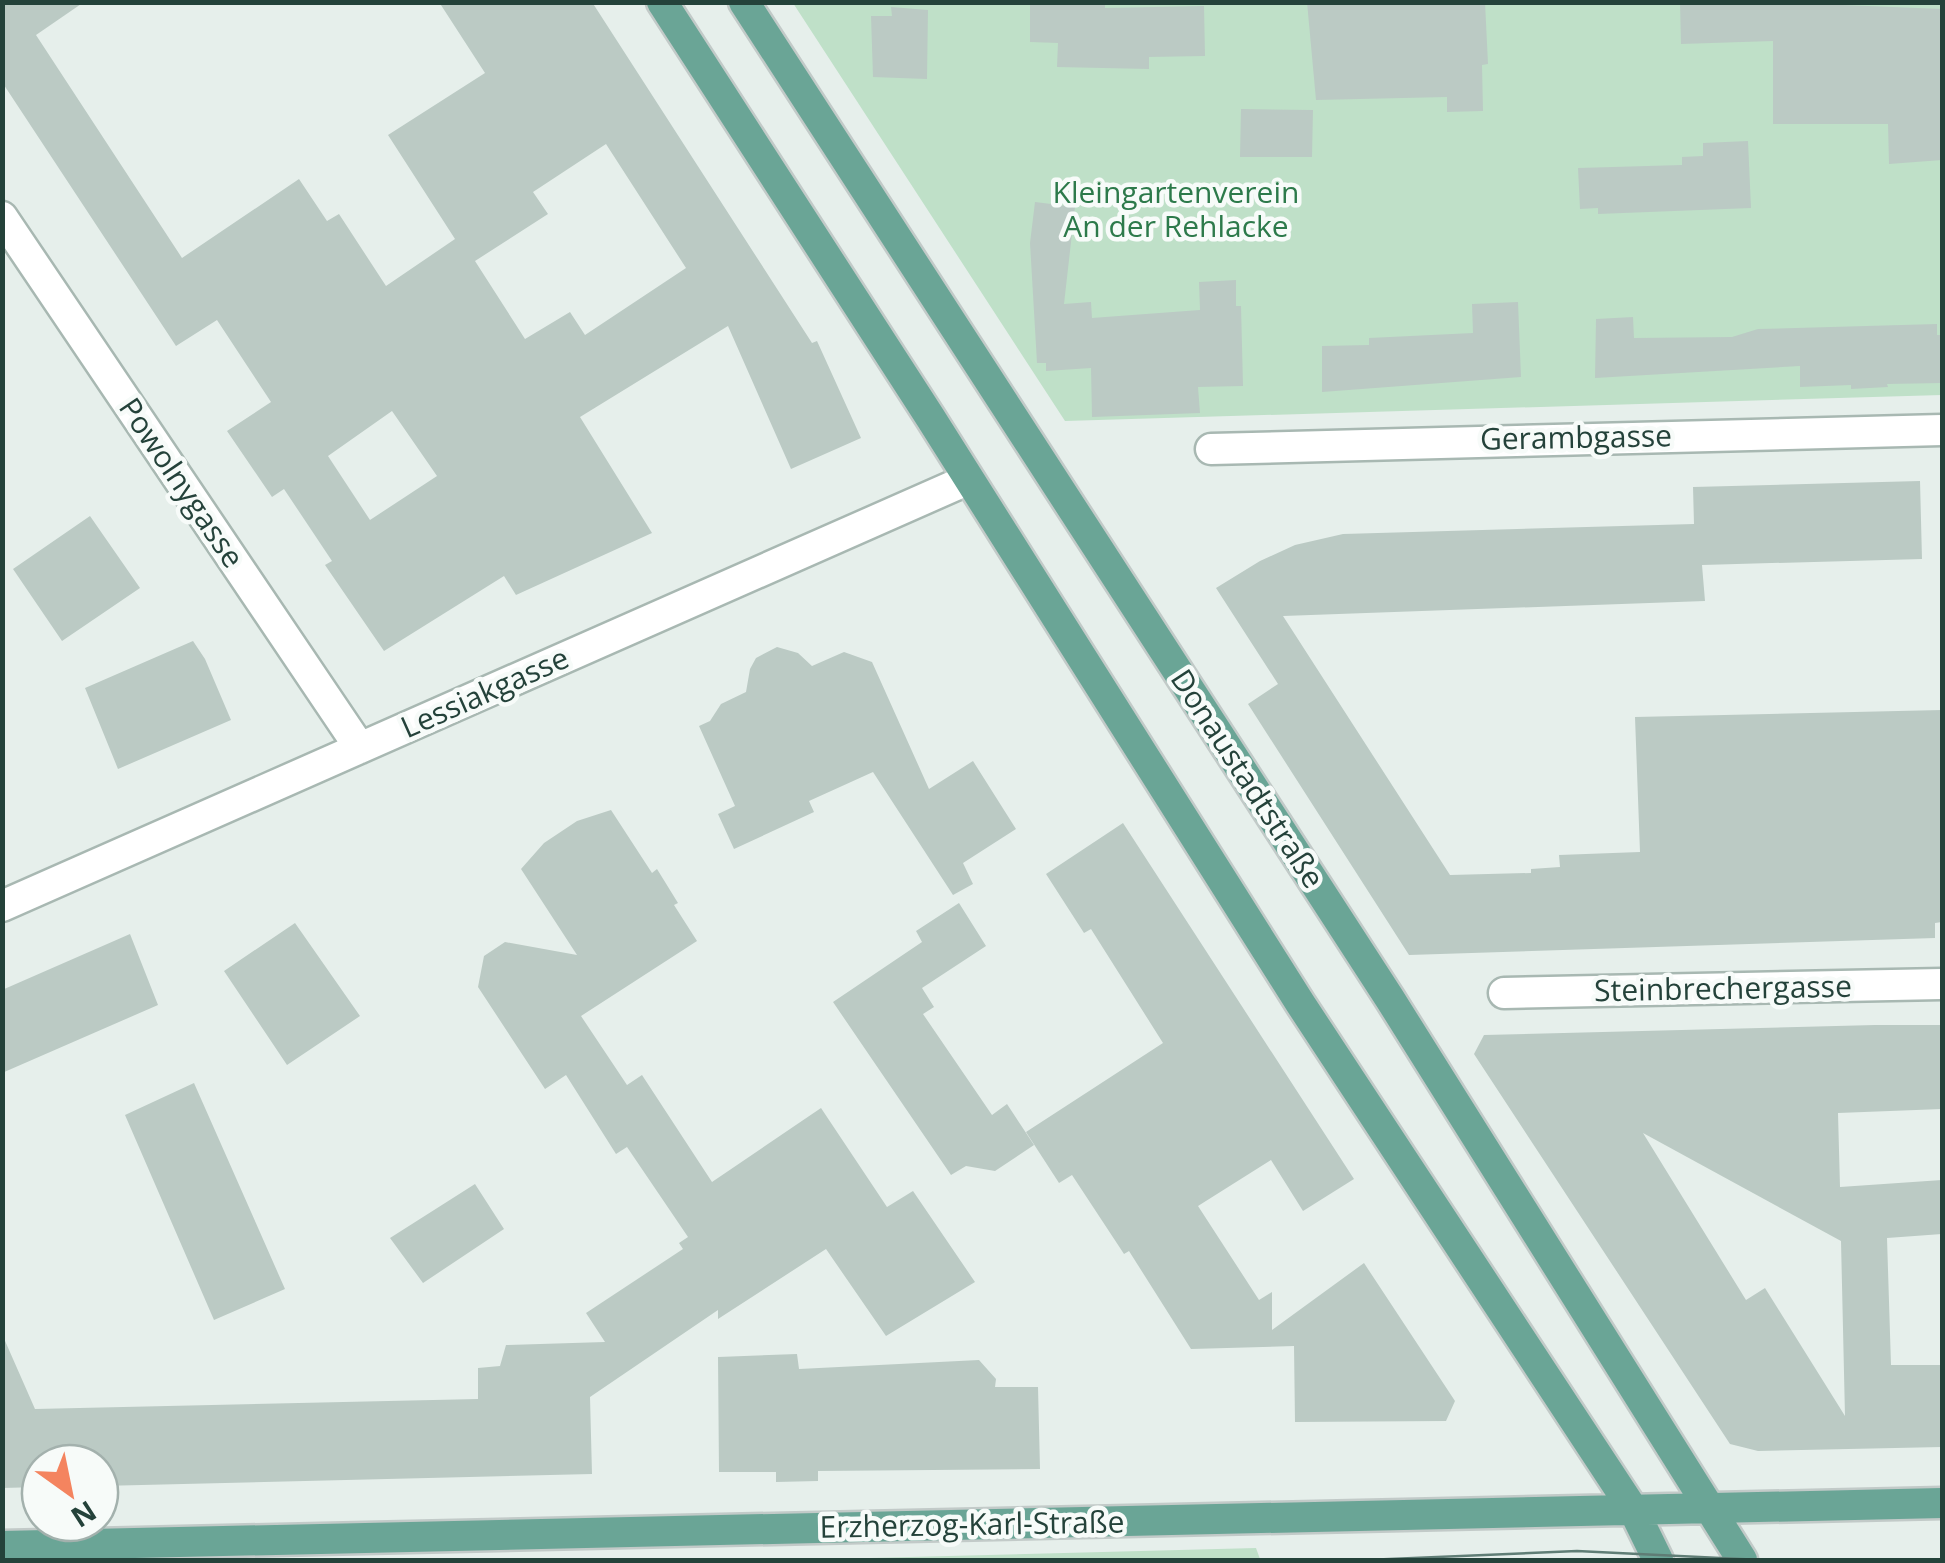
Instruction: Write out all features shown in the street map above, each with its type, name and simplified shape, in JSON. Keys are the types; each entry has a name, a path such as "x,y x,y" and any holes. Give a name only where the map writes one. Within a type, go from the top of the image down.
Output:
{"main road":[{"path":"662,2 930,417 1300,1004 1634,1511 1658,1560"},
{"name":"Donaustadtstraße","path":"744,2 1390,999 1742,1560"},
{"name":"Erzherzog-Karl-Straße","path":"2,1546 1942,1503"}],"street":[{"name":"Powolnygasse","path":"2,217 360,748"},
{"name":"Gerambgasse","path":"1210,449 1942,430"},
{"name":"Lessiakgasse","path":"2,906 967,480"},
{"name":"Steinbrechergasse","path":"1504,993 1942,984"}],"green space":[{"name":"Kleingartenverein An der Rehlacke","path":"793,3 1942,3 1942,395 1065,421"},
{"path":"1256,1548 1260,1559 1247,1560 790,1560"}],"building":[{"path":"2,2 84,2 36,35 182,258 299,179 327,221 339,214 386,286 455,239 388,135 485,73 439,2 592,2 812,343 817,341 861,438 791,469 728,326 580,417 652,533 516,595 504,576 384,651 325,565 332,561 284,489 272,497 227,431 271,402 217,320 176,346 2,82","holes":["606,144 686,268 585,335 570,312 525,339 475,261 548,214 533,192","392,411 437,476 370,520 328,456"]},
{"path":"1030,2 1105,2 1105,8 1204,6 1205,56 1149,57 1149,69 1057,67 1058,43 1030,42"},
{"path":"1307,2 1485,2 1488,64 1482,65 1483,111 1447,112 1447,97 1316,100"},
{"path":"1680,2 1843,2 1942,9 1942,160 1889,164 1888,124 1773,124 1773,41 1681,44"},
{"path":"891,7 928,10 927,79 873,77 871,16 892,16"},
{"path":"1241,109 1313,110 1312,157 1240,157"},
{"path":"1748,141 1751,208 1598,214 1598,208 1580,209 1578,168 1682,165 1682,157 1703,156 1703,143"},
{"path":"1035,202 1075,207 1064,304 1091,302 1092,318 1200,310 1199,282 1236,280 1236,306 1241,306 1243,386 1198,387 1200,413 1092,417 1091,368 1046,371 1046,363 1037,363 1030,243"},
{"path":"1518,302 1521,377 1322,392 1322,346 1369,345 1369,338 1473,333 1472,304"},
{"path":"1633,317 1634,338 1732,337 1758,329 1937,324 1937,335 1942,335 1942,383 1851,389 1851,385 1800,387 1800,366 1595,378 1596,319"},
{"path":"1920,481 1922,559 1702,565 1705,601 1283,616 1450,875 1531,873 1531,869 1560,867 1559,855 1640,852 1635,717 1942,710 1942,922 1935,923 1935,938 1409,955 1248,704 1278,684 1216,588 1295,545 1343,534 1694,524 1693,487"},
{"path":"90,516 140,588 62,641 13,569"},
{"path":"193,641 205,659 231,720 118,769 85,688"},
{"path":"777,647 798,653 812,666 844,652 872,662 929,789 973,761 1016,829 963,863 973,884 953,895 873,772 809,801 814,812 734,849 718,814 735,806 699,726 710,721 721,704 746,692 756,658"},
{"path":"611,810 652,873 657,869 697,941 581,1016 627,1085 642,1075 712,1182 821,1108 887,1207 913,1191 975,1282 886,1336 826,1249 718,1319 718,1310 590,1397 592,1474 120,1486 120,1443 20,1443 20,1488 2,1488 2,1334 35,1409 478,1399 478,1368 500,1366 506,1345 605,1342 586,1313 683,1249 679,1243 688,1237 627,1147 616,1154 566,1075 545,1089 478,987 484,956 505,942 577,955 521,869 544,843 577,821"},
{"path":"1123,823 1354,1179 1303,1211 1271,1160 1198,1206 1259,1300 1272,1292 1272,1330 1364,1263 1455,1401 1446,1421 1295,1422 1294,1346 1191,1349 1129,1251 1124,1254 1072,1175 1059,1183 1026,1132 1163,1043 1091,929 1084,933 1046,874"},
{"path":"959,903 986,946 922,988 934,1007 923,1014 992,1115 1007,1104 1034,1145 995,1171 966,1166 951,1175 833,1002 922,942 916,931"},
{"path":"295,923 360,1016 287,1065 224,971"},
{"path":"130,934 158,1005 2,1073 2,990"},
{"path":"1942,1025 1942,1109 1838,1113 1840,1187 1942,1180 1942,1234 1887,1238 1891,1365 1942,1365 1942,1447 1758,1451 1730,1444 1474,1054 1484,1035","holes":["1643,1133 1841,1241 1845,1416 1765,1288 1746,1300"]},
{"path":"194,1083 285,1289 214,1320 125,1115"},
{"path":"475,1184 504,1229 423,1283 390,1238"},
{"path":"797,1354 799,1369 979,1360 996,1379 995,1387 1038,1387 1040,1469 818,1471 818,1481 776,1482 776,1472 719,1472 718,1357"}],"tram line":[{"path":"1366,1560 1577,1551 1761,1560"}]}
